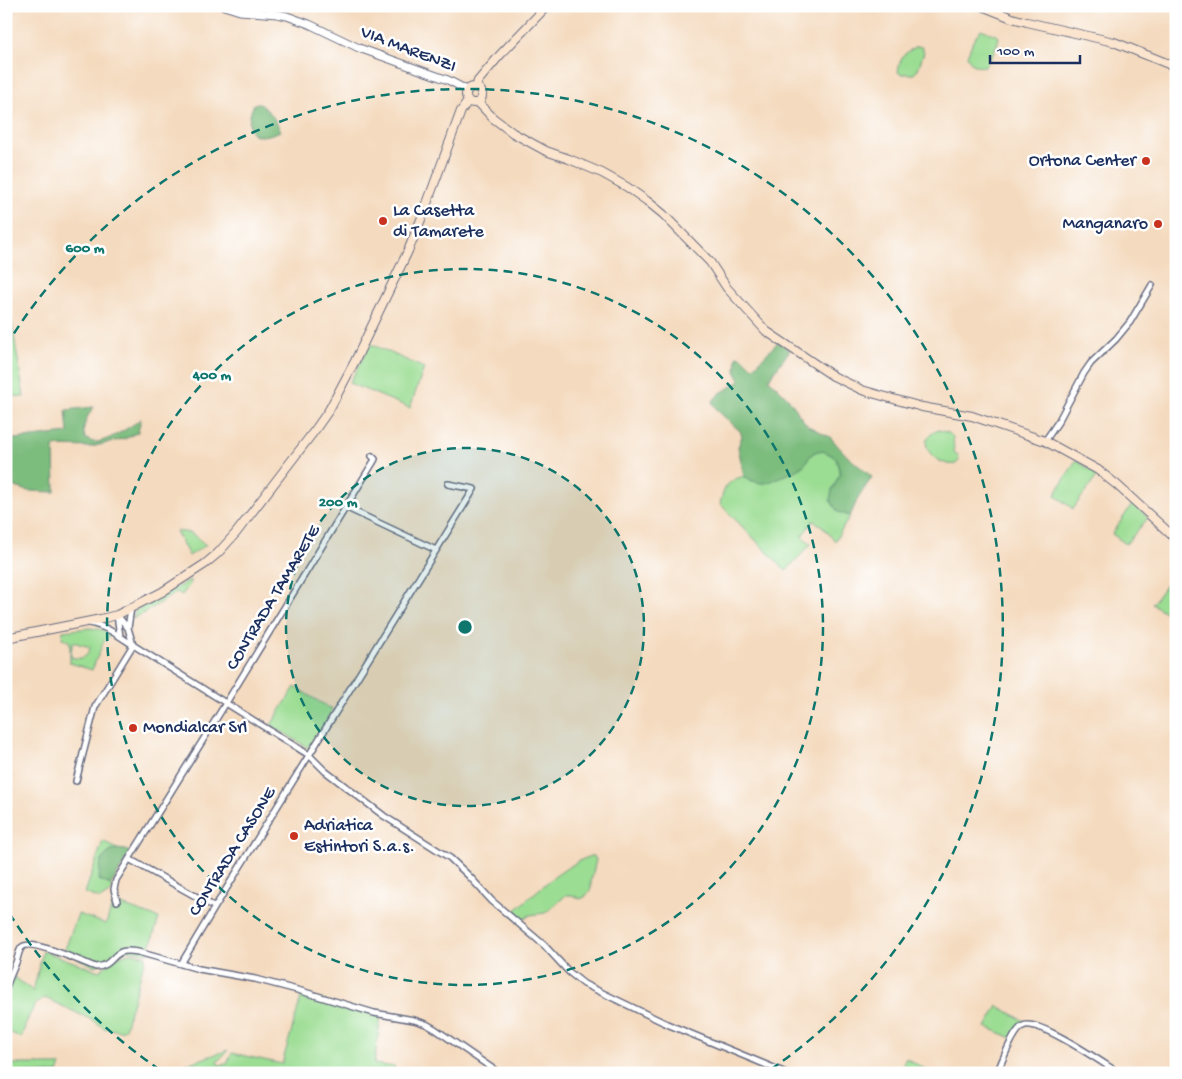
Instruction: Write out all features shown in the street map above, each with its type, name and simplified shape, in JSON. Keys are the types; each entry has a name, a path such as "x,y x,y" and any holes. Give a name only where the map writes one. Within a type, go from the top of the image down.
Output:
{"main road":[{"path":"476,87 478,81 500,55 547,6"},
{"path":"982,6 1020,20 1114,42 1176,67"},
{"path":"471,87 476,87 480,90 482,96 478,102 473,104 465,96 467,90 471,87"},
{"path":"6,638 117,615 162,592 205,564 218,553 242,526 329,410 408,251 461,111 468,101"},
{"path":"478,102 493,118 514,133 546,151 602,173 647,201 663,214 710,262 727,288 766,331 834,376 862,390 922,407 972,416 1045,441 1098,470 1176,539"}],"street":[{"name":"VIA MARENZI","path":"224,6 240,11 287,16 309,24 359,48 448,80 467,90"},
{"path":"1045,441 1058,422 1090,363 1116,339 1130,322 1152,285"},
{"name":"CONTRADA TAMARETE","path":"117,901 114,889 116,880 374,461 375,459 372,456"},
{"name":"CONTRADA CASONE","path":"181,964 474,489 448,484"},
{"path":"345,507 436,550"},
{"path":"128,628 131,608"},
{"path":"76,781 95,707 133,645 128,628 117,615"},
{"path":"117,615 120,636"},
{"path":"87,622 98,624 120,636 309,755 325,771 384,816 450,858 492,901 544,945 569,972 584,984 667,1024 786,1073"},
{"path":"129,859 215,907"},
{"path":"6,987 20,950 26,944 59,952 96,967 108,964 121,952 138,952 218,973 255,979 374,1013 426,1024 499,1073"},
{"path":"997,1073 1016,1032 1027,1024 1036,1025 1046,1030 1090,1054 1119,1073"}],"green space":[{"path":"981,29 999,37 992,56 985,66 974,65 967,56 973,41"},
{"path":"917,46 922,47 924,52 918,69 914,74 900,74 898,72 902,58"},
{"path":"258,103 271,115 281,131 261,136 252,132 249,124 251,113 254,104"},
{"path":"9,304 24,397 6,395 6,305"},
{"path":"778,342 790,350 769,379 787,397 808,426 830,437 847,456 872,477 858,498 850,516 838,512 830,500 832,490 840,474 836,458 825,452 815,452 802,466 787,475 766,483 760,483 744,476 738,447 742,436 740,431 718,411 712,402 719,394 740,380 736,373 737,356 742,357 753,368"},
{"path":"371,344 424,368 410,408 349,383"},
{"path":"94,407 84,426 85,438 92,442 107,439 141,419 138,432 127,438 91,447 54,446 55,492 28,491 6,484 6,440 68,433 66,410"},
{"path":"939,430 949,433 953,437 954,452 958,455 959,461 956,464 941,462 935,458 927,446 927,440 931,434"},
{"path":"819,450 836,458 840,474 832,490 838,512 850,516 835,541 821,525 813,521 802,536 811,544 786,571 720,504 721,498 727,486 734,480 744,476 752,481 795,472 804,465 810,455"},
{"path":"1076,460 1098,475 1073,509 1055,495"},
{"path":"1133,503 1148,518 1126,544 1112,534"},
{"path":"176,531 191,533 206,545 189,556"},
{"path":"1176,571 1176,609 1172,616 1152,604"},
{"path":"190,580 190,584 182,595 177,592 132,619 136,610"},
{"path":"90,628 103,630 111,635 104,641 92,670 70,663 70,642 62,638 63,631","holes":["73,642 90,647 86,656 71,657"]},
{"path":"295,687 333,710 310,749 271,725"},
{"path":"103,841 117,849 111,851 102,860 99,880 111,885 112,891 100,899 85,893"},
{"path":"117,849 130,852 111,885 99,880 100,869 104,857"},
{"path":"590,856 594,856 596,860 591,889 585,897 580,899 572,895 566,895 545,913 530,915 520,922 511,914 558,874"},
{"path":"113,902 159,918 148,953 126,950 108,962 94,966 64,952 78,914 106,924"},
{"path":"43,951 99,971 122,955 131,953 146,956 125,1029 120,1031 104,1028 92,1020 45,998 33,1009 21,1038 6,1030 6,1000 13,976 33,991"},
{"path":"302,994 381,1015 374,1064 395,1067 396,1073 178,1073 184,1065 228,1050 217,1062 219,1065 227,1064 232,1053 282,1064"},
{"path":"998,1006 1026,1022 1018,1027 1012,1038 986,1027"},
{"path":"906,1058 928,1071 927,1073 899,1073"},
{"path":"6,1064 61,1065 58,1073 6,1073"}],"place":[{"name":"Ortona Center","path":"1146,161"},
{"name":"La Casetta di Tamarete","path":"383,221"},
{"name":"Manganaro","path":"1158,224"},
{"name":"Mondialcar Srl","path":"133,728"},
{"name":"Adriatica Estintori S.a.s.","path":"294,836"}]}
